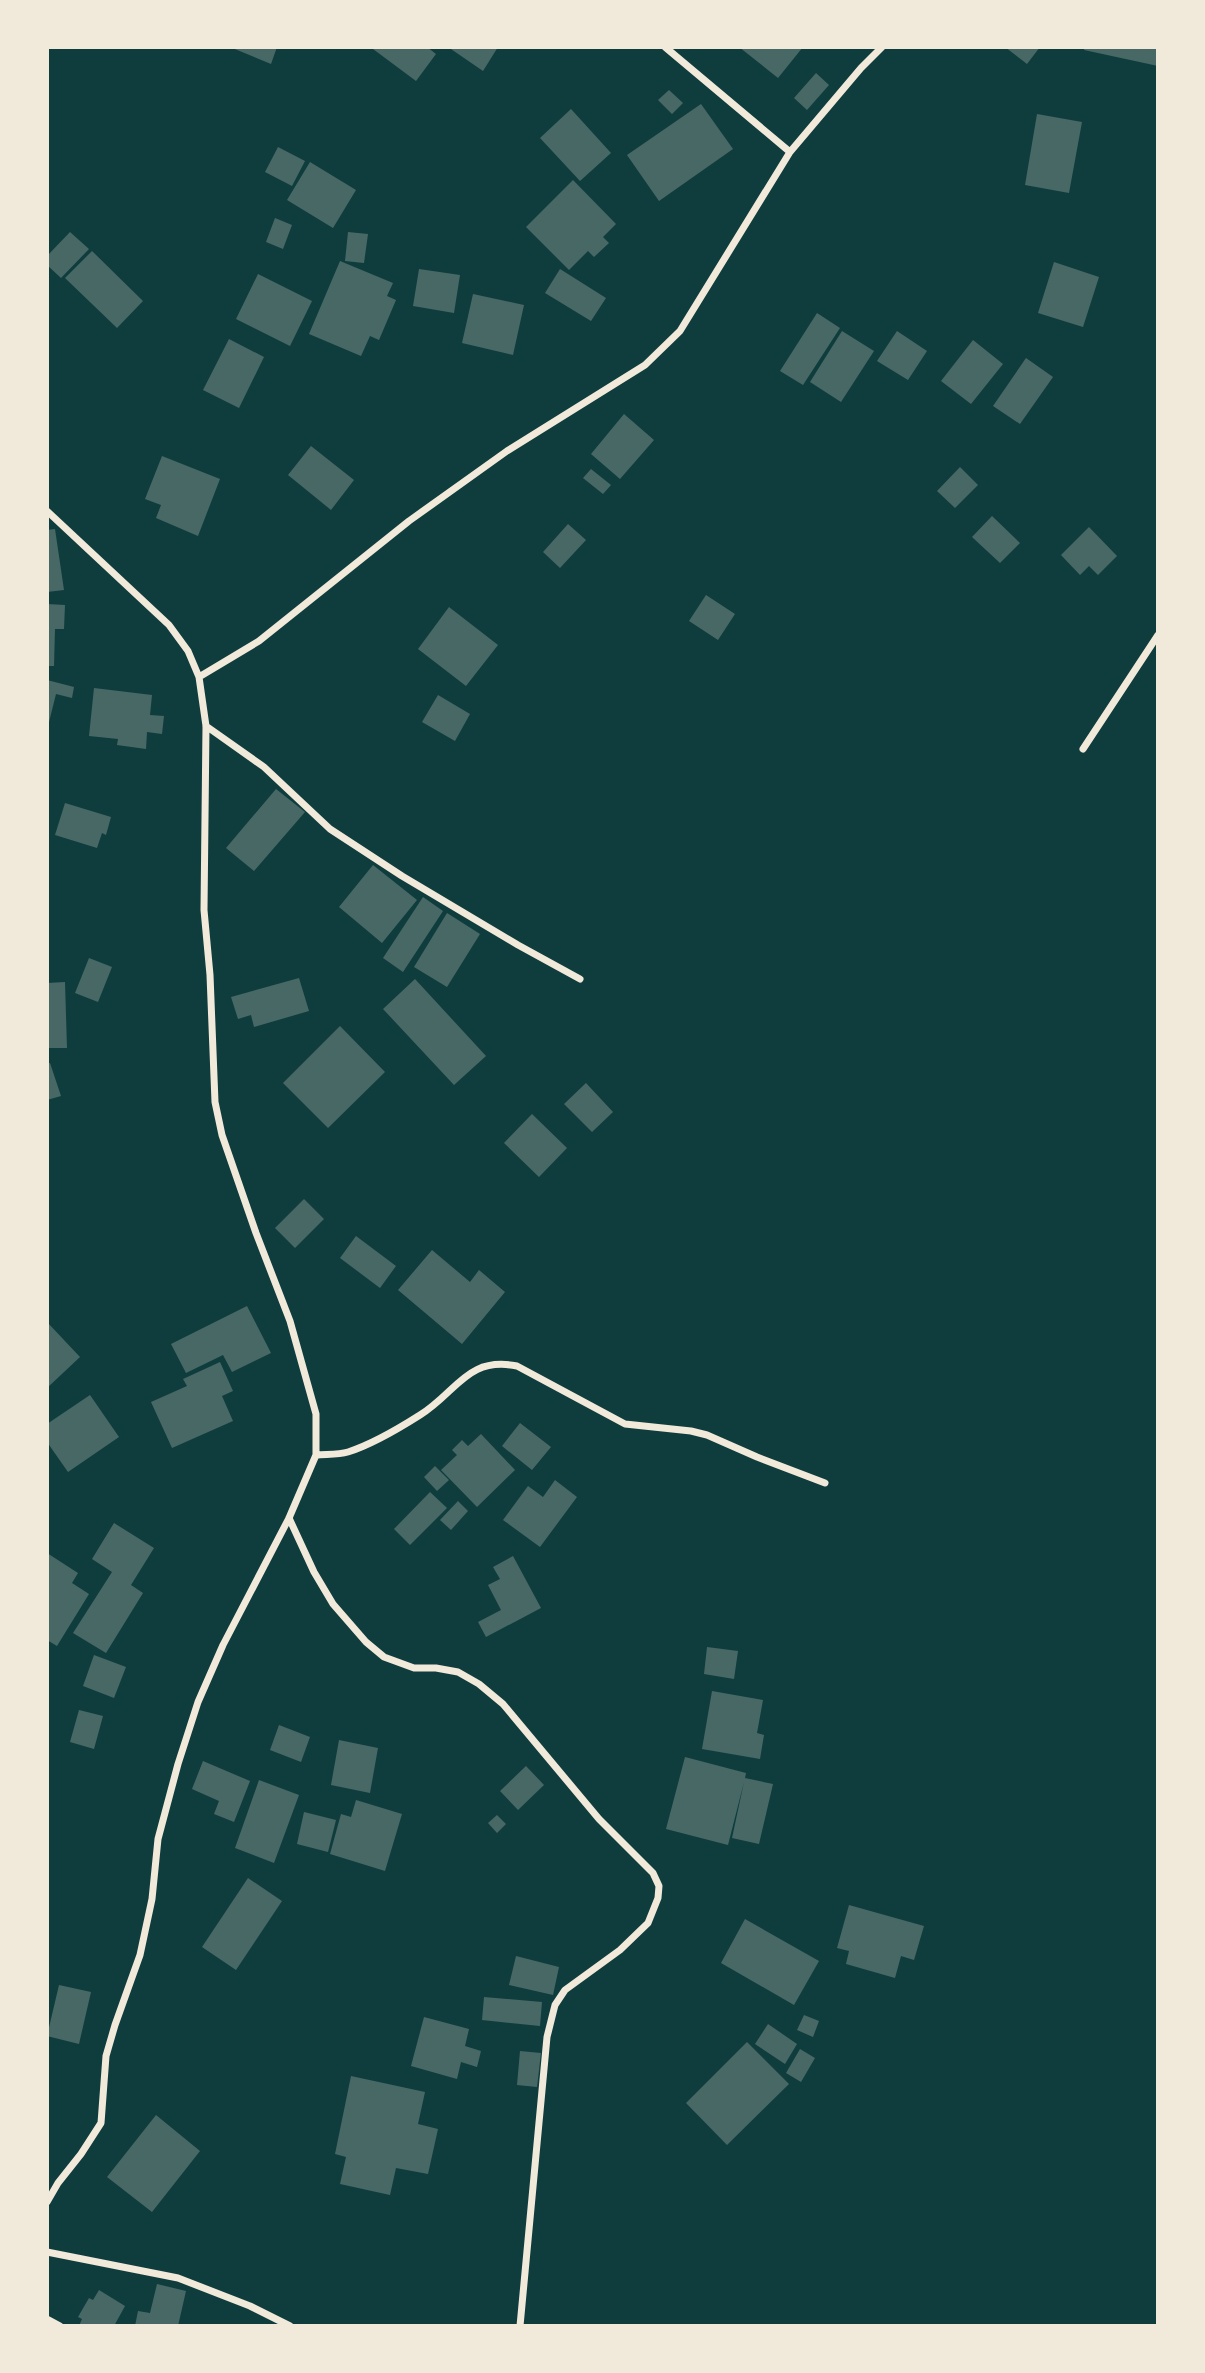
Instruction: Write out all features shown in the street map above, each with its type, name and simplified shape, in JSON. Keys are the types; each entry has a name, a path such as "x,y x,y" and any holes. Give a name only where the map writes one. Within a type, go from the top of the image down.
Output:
{"street":[{"path":"665,47 790,152"},
{"path":"199,677 258,640 409,521 508,451 645,365 680,331 790,152 882,47"},
{"path":"47,511 169,625 188,652 199,677 206,726 204,910 210,975 215,1102 222,1135 290,1321 316,1414 316,1455 289,1518 223,1645 198,1702 178,1764 158,1839 152,1899 140,1955 106,2056 101,2123 47,2202"},
{"path":"1083,750 1158,635"},
{"path":"206,726 264,767 330,829 402,876 580,979"},
{"path":"316,1455 346,1452 375,1441 423,1413 471,1371 500,1363 517,1366 625,1424 707,1435 825,1483"},
{"path":"289,1518 314,1572 333,1604 366,1642 384,1657 414,1668 457,1672 487,1690 503,1704 599,1819 653,1873 659,1886 658,1898 648,1923 620,1950 565,1990 555,2005 547,2037 520,2326"},
{"path":"47,2252 178,2278 250,2306 290,2326"},
{"path":"47,2319 60,2326"}],"building":[{"path":"230,47 277,47 271,64"},
{"path":"427,47 436,54 416,81 373,49"},
{"path":"448,47 498,47 483,71"},
{"path":"739,47 803,47 778,78"},
{"path":"1005,47 1040,47 1027,64"},
{"path":"1085,47 1158,47 1158,66 1084,50"},
{"path":"816,73 829,85 807,110 794,98"},
{"path":"669,90 683,103 672,114 658,100"},
{"path":"701,104 733,149 659,201 627,155"},
{"path":"571,109 611,153 580,181 540,138"},
{"path":"1037,114 1082,122 1069,193 1025,185"},
{"path":"278,147 305,161 292,186 265,172"},
{"path":"310,162 356,190 333,228 287,200"},
{"path":"573,180 616,224 603,237 609,243 594,257 588,251 569,270 526,227"},
{"path":"275,218 292,225 283,249 266,242"},
{"path":"70,232 89,249 61,278 47,265 47,256"},
{"path":"348,232 368,234 364,263 345,261"},
{"path":"92,251 143,301 117,328 65,278"},
{"path":"340,261 393,283 387,296 396,300 379,340 370,336 361,356 309,334"},
{"path":"1054,262 1099,277 1083,327 1038,313"},
{"path":"419,269 460,275 454,313 413,306"},
{"path":"560,269 606,298 591,321 545,293"},
{"path":"258,274 312,301 290,346 236,319"},
{"path":"473,294 524,305 513,355 462,343"},
{"path":"817,313 840,328 803,385 780,371"},
{"path":"842,331 874,351 841,402 810,382"},
{"path":"897,331 927,351 908,380 877,361"},
{"path":"229,339 264,357 239,408 203,390"},
{"path":"973,340 1003,364 971,404 941,381"},
{"path":"1026,358 1053,377 1020,424 993,406"},
{"path":"624,414 654,440 620,479 591,454"},
{"path":"311,446 354,480 331,510 288,475"},
{"path":"162,456 220,479 198,536 156,518 161,505 145,499"},
{"path":"960,467 978,485 955,508 937,491"},
{"path":"591,469 611,485 603,494 583,478"},
{"path":"992,516 1020,543 1000,563 972,537"},
{"path":"568,524 586,540 560,568 543,552"},
{"path":"1089,527 1117,556 1098,575 1089,566 1080,575 1061,555"},
{"path":"55,529 64,590 47,592 47,530"},
{"path":"706,595 735,614 718,640 689,621"},
{"path":"47,604 65,605 64,629 55,629 54,666 47,666"},
{"path":"449,607 498,645 466,686 418,649"},
{"path":"47,680 74,687 72,698 56,694 48,726"},
{"path":"94,688 152,695 150,715 164,716 162,734 147,732 146,749 117,745 118,739 89,736"},
{"path":"438,695 470,714 455,741 422,722"},
{"path":"276,789 305,812 254,871 226,848"},
{"path":"65,803 111,817 106,835 102,833 97,848 55,835"},
{"path":"373,865 417,900 382,943 339,907"},
{"path":"423,897 443,911 403,972 383,958"},
{"path":"447,913 480,934 447,987 414,967"},
{"path":"89,958 112,967 98,1002 75,993"},
{"path":"299,978 309,1011 254,1027 251,1015 238,1019 231,997"},
{"path":"415,979 486,1056 454,1085 383,1009"},
{"path":"65,982 67,1048 47,1048 47,983"},
{"path":"340,1026 385,1072 328,1128 283,1083"},
{"path":"50,1063 61,1096 47,1100 47,1064"},
{"path":"586,1083 613,1112 592,1132 564,1104"},
{"path":"532,1114 567,1148 539,1177 504,1143"},
{"path":"304,1199 324,1219 295,1248 275,1228"},
{"path":"356,1236 396,1266 380,1288 340,1258"},
{"path":"432,1250 470,1282 479,1270 505,1292 462,1344 398,1290"},
{"path":"247,1306 271,1353 232,1372 223,1355 186,1373 171,1344"},
{"path":"47,1322 80,1357 47,1388"},
{"path":"220,1362 233,1391 222,1396 233,1421 172,1448 151,1402 187,1386 183,1379"},
{"path":"90,1395 119,1437 68,1472 47,1442 47,1424"},
{"path":"520,1423 551,1447 532,1470 502,1446"},
{"path":"481,1434 515,1470 477,1507 441,1470 457,1455 452,1450 462,1440 468,1446"},
{"path":"435,1466 449,1480 437,1491 424,1477"},
{"path":"555,1480 577,1497 540,1547 503,1520 528,1486 543,1497"},
{"path":"430,1492 447,1508 410,1545 394,1529"},
{"path":"458,1501 468,1511 451,1530 440,1520"},
{"path":"114,1523 154,1548 131,1585 143,1593 106,1653 73,1633 112,1572 92,1559"},
{"path":"47,1553 78,1573 72,1583 89,1594 57,1646 47,1640"},
{"path":"513,1556 541,1608 486,1637 478,1622 501,1610 488,1585 500,1579 493,1567"},
{"path":"707,1647 738,1651 734,1679 704,1674"},
{"path":"94,1655 126,1667 114,1698 83,1686"},
{"path":"712,1691 763,1700 757,1733 764,1735 760,1759 702,1749"},
{"path":"79,1710 103,1716 94,1749 70,1742"},
{"path":"279,1725 310,1737 301,1762 270,1750"},
{"path":"339,1740 378,1748 370,1793 331,1785"},
{"path":"685,1757 746,1773 745,1778 773,1784 759,1844 732,1838 744,1782 728,1845 666,1829"},
{"path":"203,1761 250,1781 234,1822 214,1814 219,1801 192,1789"},
{"path":"526,1766 544,1785 518,1810 500,1791"},
{"path":"259,1780 299,1795 274,1863 235,1848"},
{"path":"356,1800 402,1814 385,1871 330,1854 341,1814 351,1817"},
{"path":"304,1812 336,1820 328,1852 297,1844"},
{"path":"497,1815 506,1824 497,1833 488,1823"},
{"path":"248,1878 282,1901 236,1970 202,1947"},
{"path":"849,1905 924,1926 914,1960 901,1956 895,1978 846,1964 849,1951 837,1948"},
{"path":"745,1919 819,1961 794,2005 721,1963"},
{"path":"516,1956 559,1967 553,1995 509,1985"},
{"path":"59,1985 91,1992 79,2044 47,2036"},
{"path":"484,1997 542,2002 540,2026 482,2020"},
{"path":"804,2015 819,2021 813,2037 797,2030"},
{"path":"424,2017 469,2029 465,2046 481,2051 477,2067 461,2062 457,2079 411,2066"},
{"path":"768,2024 797,2044 785,2064 755,2044"},
{"path":"747,2042 789,2084 727,2145 686,2103"},
{"path":"800,2049 815,2058 801,2082 786,2073"},
{"path":"520,2051 541,2053 537,2087 517,2085"},
{"path":"351,2076 425,2092 418,2124 438,2129 428,2174 396,2168 390,2195 340,2184 346,2157 335,2154"},
{"path":"156,2115 200,2151 152,2212 107,2177"},
{"path":"157,2284 186,2291 178,2326 135,2326 138,2311 150,2313"},
{"path":"99,2290 125,2306 114,2326 79,2326 82,2319 78,2317 89,2298 93,2300"}]}
